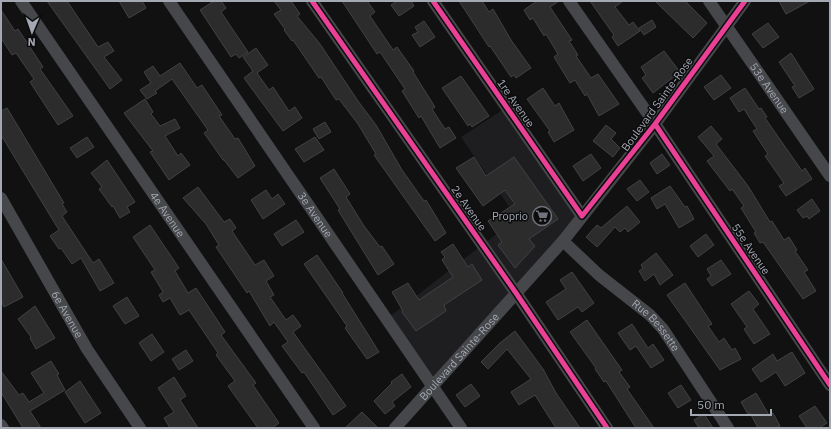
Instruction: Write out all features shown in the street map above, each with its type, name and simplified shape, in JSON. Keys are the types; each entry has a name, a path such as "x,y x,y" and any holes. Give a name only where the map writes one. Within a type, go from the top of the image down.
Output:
{"street":[{"name":"4e Avenue","path":"21,1 314,428"},
{"name":"3e Avenue","path":"169,1 461,428"},
{"name":"2e Avenue","path":"312,1 516,293 607,428"},
{"name":"1re Avenue","path":"433,1 582,216"},
{"name":"55e Avenue","path":"568,1 655,124 830,385"},
{"name":"53e Avenue","path":"709,1 830,176"},
{"name":"Boulevard Sainte-Rose","path":"395,428 563,241 655,124 745,1"},
{"name":"6e Avenue","path":"1,198 87,349 140,428"},
{"name":"Rue Bessette","path":"563,241 599,276 650,315 663,329 728,428"}],"shaded area":[{"path":"504,109 578,216 433,382 389,317 517,218 461,137"}],"building":[{"path":"47,1 67,1 98,47 108,42 114,51 104,57 122,80 110,89"},
{"path":"119,1 142,1 146,8 129,18"},
{"path":"214,1 221,1 226,8 221,12 248,52 239,58 236,54 231,57 200,10"},
{"path":"274,1 291,1 300,14 297,16 320,44 376,125 402,170 424,201 426,200 446,233 435,241 374,155 376,154 358,124 339,99 336,100 321,77 319,78 293,40 292,41 284,30 285,29 274,14 281,10"},
{"path":"342,1 367,1 375,12 370,16 393,50 397,47 414,71 413,72 435,107 432,109 445,129 449,127 456,138 440,148 421,116 419,118 402,91 405,89 380,52 377,54"},
{"path":"397,1 411,1 414,6 399,16 391,5"},
{"path":"459,1 482,1 489,12 493,9 511,40 531,68 516,78 514,75 511,77 490,46 489,47"},
{"path":"537,1 559,1 550,7 572,40 569,41 578,55 576,56 591,78 598,74 619,104 599,116 587,94 585,96 575,80 570,83 554,57 558,54 546,34 544,36 533,18 530,20 524,10"},
{"path":"590,1 623,1 615,7 629,25 633,22 640,31 618,46 612,37 614,35"},
{"path":"655,1 685,1 707,23 693,38"},
{"path":"779,1 810,1 786,14"},
{"path":"1,10 15,31 18,29 43,67 40,69 73,116 58,125 30,82 34,79 16,53 12,55 1,38"},
{"path":"652,20 656,27 644,35 639,28"},
{"path":"424,21 435,37 420,47 412,35 418,32 415,27"},
{"path":"768,23 779,37 763,48 752,34"},
{"path":"256,48 268,65 257,73 269,90 273,87 289,111 295,107 302,118 283,131 244,78 253,71 243,57"},
{"path":"664,51 680,72 653,93 642,78 646,75 641,67"},
{"path":"791,53 814,89 799,98 792,87 795,86 779,62"},
{"path":"180,63 197,88 202,85 222,115 219,116 235,139 238,138 255,166 238,178 204,133 208,130 172,79 155,91 157,93 147,99 140,90 151,83 144,72 153,66 160,76"},
{"path":"721,75 731,88 714,100 704,87"},
{"path":"461,76 489,116 472,127 470,124 468,126 442,88"},
{"path":"543,88 555,106 559,103 574,130 554,142 548,132 550,131 527,99"},
{"path":"745,88 759,109 761,108 767,117 765,118 802,171 805,168 812,179 786,196 779,186 784,183 765,156 768,154 753,131 757,129 744,109 739,112 730,98"},
{"path":"145,99 153,112 151,114 160,126 175,119 180,128 165,136 178,156 181,153 190,165 169,180 150,152 153,151 124,113"},
{"path":"7,108 64,203 62,204 67,212 62,216 93,263 99,259 114,283 100,291 81,258 72,264 61,248 59,249 50,236 59,230 1,135 1,111"},
{"path":"325,122 331,132 319,139 313,129"},
{"path":"606,125 616,133 611,139 620,148 613,157 593,141"},
{"path":"711,126 722,139 716,144 748,186 770,222 772,221 784,240 789,237 797,250 795,251 808,270 804,272 816,291 803,299 763,242 760,243 754,233 756,232 741,208 744,206 732,189 730,191 707,161 714,156 698,137"},
{"path":"87,137 94,147 77,158 70,148"},
{"path":"315,137 324,150 304,162 295,149"},
{"path":"591,154 601,168 583,181 573,166"},
{"path":"662,154 670,165 657,174 650,163"},
{"path":"474,157 486,176 514,157 558,219 529,239 535,246 515,268 498,245 502,242 488,221 515,204 505,190 483,206 456,168"},
{"path":"107,160 135,202 127,207 130,212 120,218 113,206 112,207 99,189 102,187 91,173"},
{"path":"334,169 350,194 346,197 364,226 380,247 382,246 394,264 378,275 338,210 340,209 320,178"},
{"path":"640,180 649,192 637,201 627,189"},
{"path":"670,186 685,207 687,206 694,219 679,228 665,204 657,209 651,198"},
{"path":"198,187 224,222 230,219 236,228 232,231 255,265 264,260 274,276 266,281 274,295 270,297 286,320 293,315 301,326 293,332 346,406 333,415 304,372 302,373 282,346 288,342 274,322 270,326 249,291 247,293 216,247 219,245 206,224 183,198"},
{"path":"266,190 272,199 278,194 285,204 263,219 251,200"},
{"path":"812,199 820,211 809,219 807,216 803,218 797,210"},
{"path":"627,206 640,222 628,232 625,228 620,232 615,227 597,247 586,237 597,225 601,228"},
{"path":"296,220 304,232 282,246 274,234"},
{"path":"150,225 179,268 175,271 188,293 196,288 225,332 221,335 256,383 253,385 279,423 272,428 258,428 228,386 235,381 216,355 218,353 189,310 180,315 170,298 163,302 159,295 163,292 151,272 155,270 133,237"},
{"path":"706,234 714,245 698,257 690,246"},
{"path":"453,244 468,267 472,264 482,280 444,305 446,311 416,331 402,312 403,311 392,292 408,283 419,300 453,277 442,260 445,257 441,252"},
{"path":"656,253 673,275 660,285 654,274 645,281 639,271 643,268 641,265"},
{"path":"317,255 343,293 379,352 367,359 345,328 347,326 304,264"},
{"path":"1,259 23,297 4,307 1,301"},
{"path":"721,260 731,274 712,286 707,279 711,276 707,269"},
{"path":"572,272 594,303 582,312 578,307 558,320 546,302 566,289 560,280"},
{"path":"685,283 712,324 708,326 719,342 724,338 732,350 735,348 741,359 720,370 667,295"},
{"path":"749,291 759,304 753,309 770,334 754,344 744,329 747,327 731,304"},
{"path":"127,297 139,316 125,324 113,306"},
{"path":"35,306 55,338 36,349 30,338 31,337 18,319"},
{"path":"587,320 622,370 619,372 630,387 627,389 654,428 636,428 606,381 604,382 595,369 596,368 570,332"},
{"path":"632,324 648,348 653,344 664,360 651,368 636,346 630,350 618,333"},
{"path":"515,331 543,369 556,393 580,428 556,428 535,395 519,405 511,392 531,379 507,349 488,369 481,362 500,343"},
{"path":"152,334 164,352 151,361 139,343"},
{"path":"186,350 193,361 179,370 172,359"},
{"path":"792,352 805,373 785,386 776,372 761,382 752,369 773,354 777,361"},
{"path":"51,361 59,374 57,375 65,390 30,411 41,428 23,428 1,392 1,371 19,395 23,393 29,402 44,393 31,373"},
{"path":"402,374 411,387 392,402 395,406 385,414 374,401 392,383 391,382"},
{"path":"174,377 186,396 180,400 198,428 170,428 164,418 174,412 158,388"},
{"path":"80,381 101,413 85,423 65,392"},
{"path":"471,384 480,396 465,407 456,395"},
{"path":"681,385 691,400 678,408 668,393"},
{"path":"756,393 769,415 773,413 780,426 775,428 758,428 750,413 748,414 741,402"},
{"path":"815,406 827,423 819,428 807,428 799,416"},
{"path":"362,412 378,428 345,428"},
{"path":"704,414 713,428 699,428 694,420"}],"cycle path":[{"path":"312,1 516,293 607,428"},
{"path":"433,1 582,216 655,124 745,1"},
{"path":"655,124 830,385"}],"place":[{"name":"Proprio","path":"542,216"}]}
